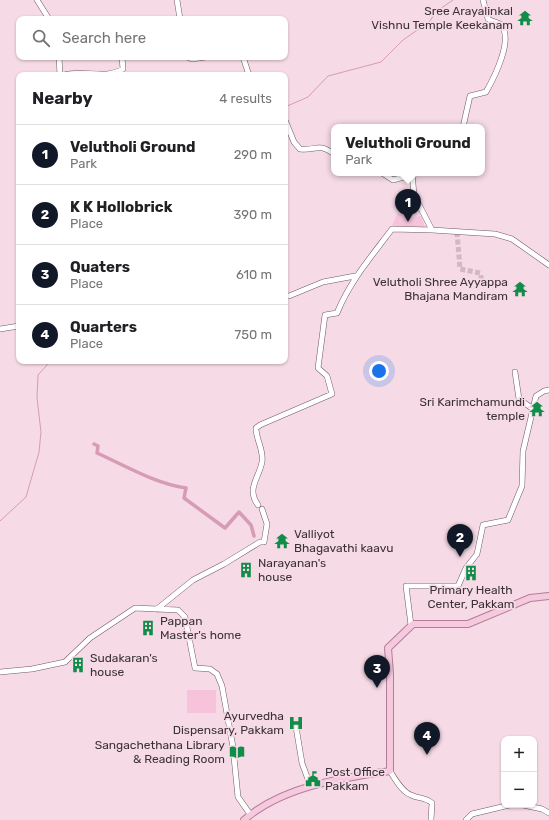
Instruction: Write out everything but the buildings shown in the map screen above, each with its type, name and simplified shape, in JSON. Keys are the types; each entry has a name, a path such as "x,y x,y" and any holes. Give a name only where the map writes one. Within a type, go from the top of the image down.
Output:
{"main road":[{"path":"244,820 250,814 278,799 310,785 342,777 390,771 390,674 388,648 411,625 421,623 468,624 530,598 549,596"}],"street":[{"path":"37,0 47,16"},
{"path":"177,0 180,16"},
{"path":"464,124 470,96 486,92 501,60 504,44 505,33 500,24 488,19 483,0"},
{"path":"59,60 60,72"},
{"path":"117,72 123,69 122,60"},
{"path":"243,60 248,72"},
{"path":"288,127 294,142 300,149 307,150 317,146 325,148 331,152"},
{"path":"387,176 393,180 405,176"},
{"path":"411,176 414,195 432,230"},
{"path":"157,609 193,580 224,564 260,542 264,542 267,524 260,507 253,496 252,485 262,462 262,449 256,434 256,428 332,394 327,376 318,368 325,315 337,313 345,293 355,276 392,229 432,230 500,236 512,239 549,265"},
{"path":"288,295 323,282 355,276"},
{"path":"0,329 16,326"},
{"path":"515,372 519,399 533,409"},
{"path":"411,625 406,586 458,586 466,568 477,554 483,526 508,520 522,486 523,451 536,396 549,390"},
{"path":"0,672 32,669 65,662 90,638 134,608 178,610 185,617 195,668 210,669 217,674 222,686 233,747 238,797 250,814"},
{"path":"296,727 302,763 310,785"},
{"path":"390,771 399,784 411,795 427,799 432,803 431,820"},
{"path":"466,820 472,814 501,807"},
{"path":"537,808 549,813"}],"shaded area":[{"path":"402,213 403,216 409,218 421,216 425,227 392,226 397,214"},
{"path":"187,690 216,690 216,713 187,713"}],"waterway":[{"path":"288,106 308,97 328,76 381,62 403,40 429,22 437,11 453,0"},
{"path":"0,521 26,497 39,452 41,432 37,398 38,375 47,364"},
{"path":"94,444 98,446 97,453 151,478 174,486 186,488 184,498 225,528 239,512 251,525 254,536"}],"tunnel":[{"path":"457,232 460,269 480,273 483,285"}],"place":[{"name":"Sree Arayalinkal Vishnu Temple Keekanam","path":"525,18"},
{"name":"Velutholi Ground","path":"408,222"},
{"name":"Velutholi Shree Ayyappa Bhajana Mandiram","path":"520,289"},
{"name":"Sri Karimchamundi temple","path":"537,409"},
{"name":"Valliyot Bhagavathi kaavu","path":"282,541"},
{"name":"K K Hollobrick","path":"460,557"},
{"name":"Narayanan's house","path":"246,570"},
{"name":"Primary Health Center, Pakkam","path":"471,573"},
{"name":"Pappan Master's home","path":"148,628"},
{"name":"Sudakaran's house","path":"78,665"},
{"name":"Quaters","path":"377,688"},
{"name":"Ayurvedha Dispensary, Pakkam","path":"296,723"},
{"name":"Sangachethana Library & Reading Room","path":"237,752"},
{"name":"Quarters","path":"427,755"},
{"name":"Post Office Pakkam","path":"313,779"}]}
